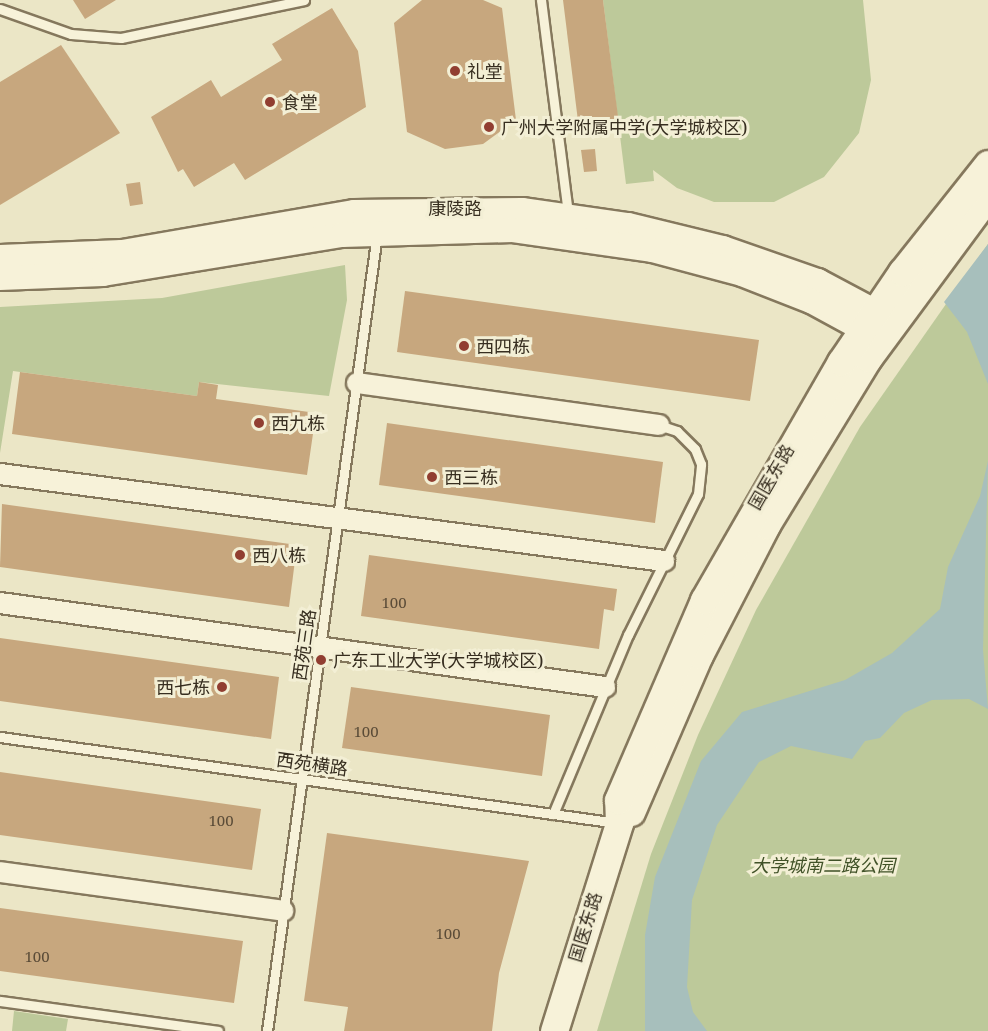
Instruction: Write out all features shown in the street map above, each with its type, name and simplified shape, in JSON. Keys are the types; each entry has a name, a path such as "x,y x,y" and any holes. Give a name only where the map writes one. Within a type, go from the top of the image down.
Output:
{"main road":[{"name":"国医东路","path":"554,1031 619,823 618,800 637,749 704,600 769,478 879,325 988,164"},
{"name":"国医东路","path":"879,325 988,196"}],"street":[{"name":"康陵路","path":"0,257 122,252 308,217 398,208 568,215 664,232 749,256 818,281 879,325"},
{"name":"康陵路","path":"0,278 103,274 378,231 513,230 652,250 782,289 879,325"},
{"path":"357,383 659,425"},
{"path":"0,474 664,561"},
{"path":"0,603 605,687"},
{"path":"0,872 283,911"}],"lane":[{"path":"256,11 264,0"},
{"path":"0,9 64,33 110,38 304,0"},
{"path":"541,0 568,215"},
{"name":"西苑三路","path":"267,1031 378,231"},
{"path":"553,814 605,687 695,501 702,475 689,442 659,425"},
{"name":"西苑横路","path":"0,737 619,823"},
{"path":"0,1001 218,1031"}],"green space":[{"path":"603,0 863,0 871,80 859,133 824,177 774,202 714,202 677,188 653,170 654,181 626,184"},
{"name":"大学城南二路公园","path":"988,244 988,1031 597,1031 651,854 698,735 756,610 860,427"},
{"path":"345,265 347,300 329,396 199,382 197,396 13,371 0,453 0,307 162,298"},
{"path":"14,1011 68,1019 66,1031 12,1031"}],"water":[{"path":"988,244 988,384 967,332 944,302"},
{"path":"988,461 983,650 988,709 969,699 932,700 904,713 880,738 865,741 852,759 791,746 759,762 717,825 692,900 687,987 693,1012 707,1031 645,1031 645,935 655,877 701,761 742,712 845,680 892,653 940,609 948,567 980,496"}],"building":[{"path":"73,0 116,0 85,19"},
{"name":"礼堂","path":"422,0 483,0 502,8 516,120 483,144 445,149 407,132 394,23"},
{"path":"563,0 603,0 619,124 579,129"},
{"name":"食堂","path":"332,8 358,51 366,107 245,180 234,163 194,187 183,169 178,172 151,117 211,80 221,97 282,60 272,44"},
{"path":"61,45 120,133 0,205 0,82"},
{"path":"595,149 597,171 584,172 581,150"},
{"path":"140,182 143,204 130,206 126,184"},
{"name":"西四栋","path":"405,291 759,340 750,401 397,352"},
{"name":"西九栋","path":"20,372 197,396 199,382 218,385 216,399 316,413 307,475 12,434"},
{"name":"西三栋","path":"387,423 663,462 655,523 379,485"},
{"name":"西八栋","path":"2,504 297,545 289,607 0,567"},
{"path":"369,555 617,589 614,611 604,609 599,649 361,616"},
{"name":"西七栋","path":"0,638 279,677 271,739 0,701"},
{"path":"351,687 550,715 542,776 342,748"},
{"path":"0,772 261,809 252,870 0,835"},
{"path":"327,833 529,861 499,973 492,1031 344,1031 348,1007 304,1001"},
{"path":"0,908 243,941 234,1003 0,971"}],"place":[{"name":"礼堂","path":"455,71"},
{"name":"食堂","path":"270,102"},
{"name":"广州大学附属中学(大学城校区)","path":"489,127"},
{"name":"西四栋","path":"464,346"},
{"name":"西九栋","path":"259,423"},
{"name":"西三栋","path":"432,477"},
{"name":"西八栋","path":"240,555"},
{"name":"广东工业大学(大学城校区)","path":"321,660"},
{"name":"西七栋","path":"222,687"}]}
